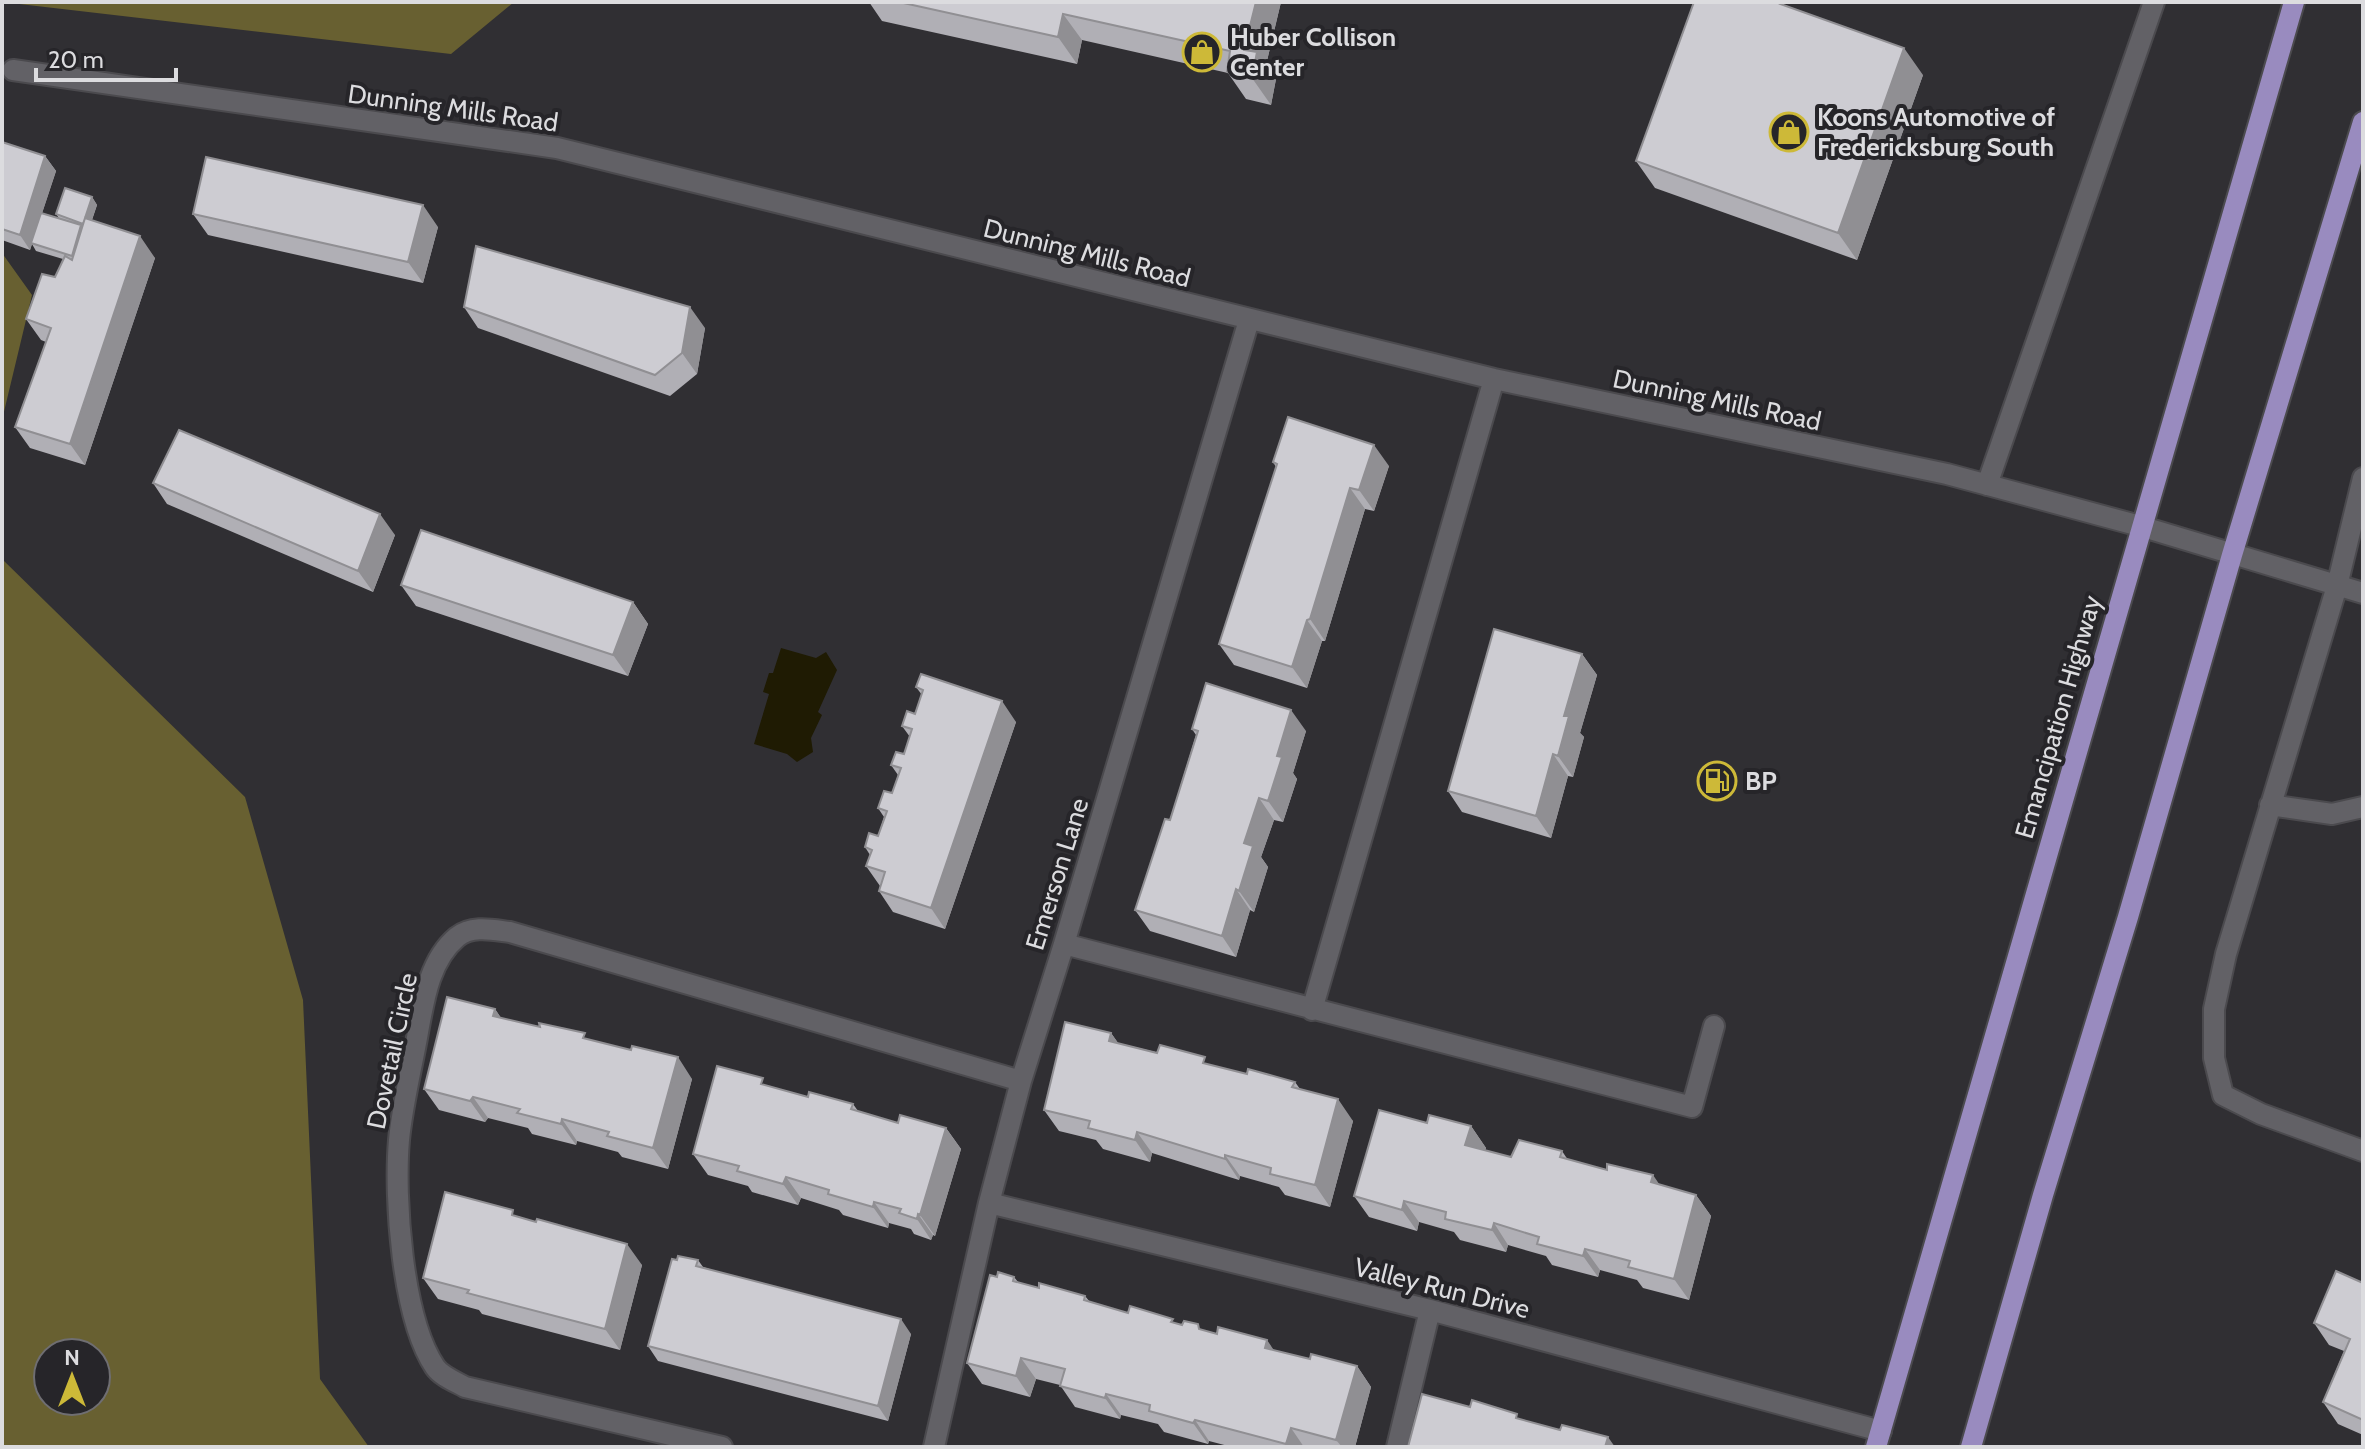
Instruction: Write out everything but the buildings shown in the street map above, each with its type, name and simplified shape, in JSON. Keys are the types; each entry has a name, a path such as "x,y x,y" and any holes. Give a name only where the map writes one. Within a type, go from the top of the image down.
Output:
{"main road":[{"name":"Emancipation Highway","path":"1879,1439 2140,526 2294,2"},
{"path":"1971,1447 2232,555 2363,122"}],"street":[{"path":"1987,485 2154,2"},
{"name":"Dunning Mills Road","path":"13,70 557,148 1494,379 1947,474 2140,526 2363,593"},
{"name":"Emerson Lane","path":"934,1447 989,1203 1021,1081 1249,320"},
{"path":"1312,1010 1494,379"},
{"path":"2363,478 2337,586 2226,954 2214,1009 2214,1058 2223,1095 2261,1114 2363,1151"},
{"path":"2270,805 2332,814 2363,807"},
{"name":"Dovetail Circle","path":"722,1447 465,1387 436,1370 423,1344 405,1281 399,1198 399,1140 425,994 440,955 460,934 482,928 510,932 1021,1081"},
{"path":"1064,944 1692,1107 1714,1026"},
{"name":"Valley Run Drive","path":"989,1203 1430,1310 1879,1439"},
{"path":"1397,1447 1430,1310"}],"shaded area":[{"path":"2,2 514,2 451,54"},
{"path":"2,253 32,295 2,420"},
{"path":"2,559 245,797 303,1000 320,1379 369,1447 2,1447"},
{"path":"781,648 816,658 826,652 837,670 818,712 822,715 811,738 813,752 797,762 787,754 754,744 769,694 763,692"}],"place":[{"name":"Huber Collison Center","path":"1202,52"},
{"name":"Koons Automotive of Fredericksburg South","path":"1789,132"},
{"name":"BP","path":"1717,781"}]}
